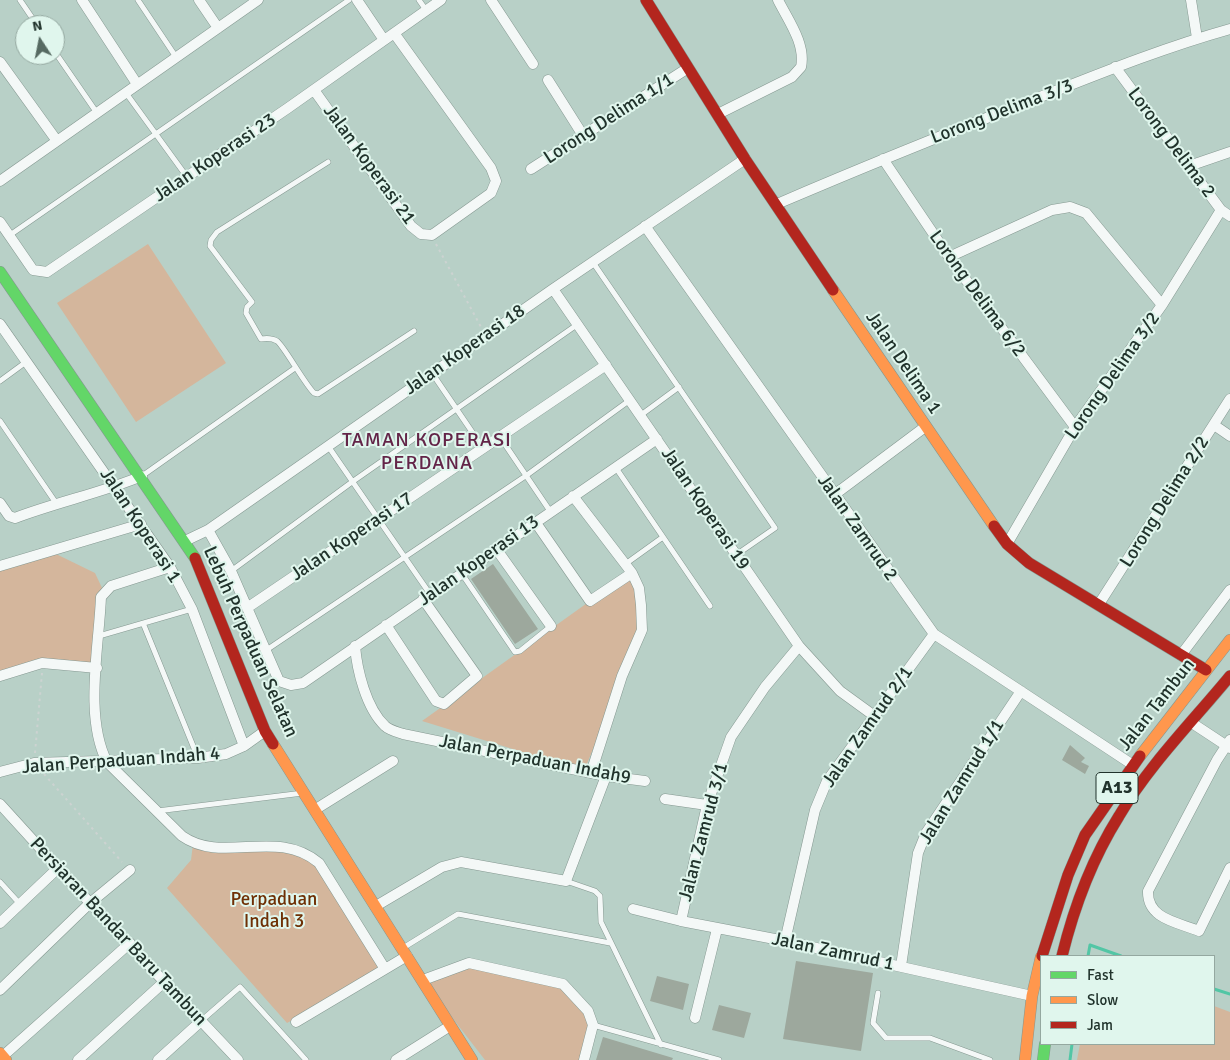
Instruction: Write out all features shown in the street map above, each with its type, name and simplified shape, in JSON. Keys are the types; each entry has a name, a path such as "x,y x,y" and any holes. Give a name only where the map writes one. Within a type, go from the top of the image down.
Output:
{"street":[{"path":"82,0 138,84"},
{"path":"199,0 218,28"},
{"path":"0,181 258,0"},
{"path":"357,0 384,40"},
{"name":"Jalan Koperasi 23","path":"0,222 33,270 47,272 314,90 441,0"},
{"path":"491,0 533,64"},
{"name":"Jalan Delima 1","path":"646,0 746,159 926,428 1007,544 1029,564 1099,604 1206,670"},
{"path":"718,114 792,77 801,67 802,54 797,38 778,0"},
{"path":"1191,0 1197,38"},
{"name":"Lorong Delima 3/3","path":"777,204 883,158 1114,67 1197,38 1230,29"},
{"name":"Jalan Koperasi 21","path":"314,90 411,226 421,234 432,235 491,193 496,182 491,168 394,33"},
{"path":"0,62 57,140"},
{"name":"Lorong Delima 2","path":"1114,67 1226,213"},
{"name":"Lorong Delima 1/1","path":"531,169 584,137 688,68"},
{"path":"548,80 584,137"},
{"path":"1189,166 1230,152"},
{"name":"Lorong Delima 6/2","path":"883,158 949,257 1075,428"},
{"name":"Jalan Koperasi 18","path":"186,541 208,530 592,261 746,159"},
{"path":"949,257 1052,210 1070,207 1086,213 1162,305"},
{"name":"Lorong Delima 3/2","path":"1007,544 1075,428 1226,213"},
{"name":"Jalan Zamrud 2","path":"645,226 934,634 1133,765"},
{"name":"Lebuh Perpaduan Selatan","path":"0,272 186,541 196,559 265,731 316,809 472,1060"},
{"name":"Jalan Koperasi 19","path":"553,289 799,646 840,691 873,715"},
{"name":"Jalan Koperasi 1","path":"0,324 116,487 170,567 192,609 244,746"},
{"name":"Jalan Koperasi 17","path":"247,608 606,365"},
{"name":"Lorong Delima 2/2","path":"1099,604 1230,398"},
{"path":"1214,424 1230,436"},
{"path":"834,495 926,428"},
{"name":"Jalan Koperasi 13","path":"265,652 279,681 290,685 303,683 536,523 550,511 657,440"},
{"path":"0,503 9,516 16,518 56,503 116,487 142,476"},
{"path":"573,496 623,565 632,574 639,588 642,630 622,676 592,773"},
{"path":"536,523 590,600 632,574"},
{"path":"0,566 141,524"},
{"path":"208,530 231,571 265,652"},
{"path":"497,550 551,626"},
{"path":"170,567 111,586 101,597 94,714 100,747 107,762 182,836 194,844 208,847 274,846 291,848 307,853 319,863 385,969"},
{"path":"1181,655 1230,590"},
{"path":"386,625 436,701 444,704 477,678 477,676 427,597"},
{"name":"Jalan Zamrud 2/1","path":"785,941 815,810 827,781 873,715 934,634"},
{"name":"Jalan Tambun","path":"1042,955 1068,875 1085,835 1133,765 1230,640"},
{"name":"Jalan Perpaduan Indah9","path":"355,646 357,669 374,712 386,727 402,734 606,776 645,781"},
{"name":"Jalan Zamrud 3/1","path":"680,921 707,806 730,737 765,687 799,646"},
{"path":"0,676 42,663 97,668"},
{"name":"Jalan Tambun","path":"1062,955 1072,914 1096,858 1119,815 1142,782 1230,676"},
{"name":"Jalan Zamrud 1/1","path":"901,966 918,853 926,833 1021,691"},
{"path":"1192,723 1229,744 1148,891 1148,900 1156,914 1198,931 1230,868"},
{"name":"Jalan Perpaduan Indah 4","path":"0,772 34,763 198,758 226,754 244,746 265,731"},
{"path":"316,809 393,761"},
{"path":"376,906 442,867 461,862 566,881 606,776"},
{"path":"665,799 707,806"},
{"name":"Persiaran Bandar Baru Tambun","path":"0,804 90,903 130,943 200,1022 238,1060"},
{"path":"0,923 58,868"},
{"path":"0,990 90,903 130,870"},
{"name":"Jalan Zamrud 1","path":"633,908 680,921 785,941 1032,996"},
{"path":"695,1018 717,928"},
{"path":"3,1057 130,943"},
{"path":"296,1022 385,969 405,952"},
{"name":"Jalan Tambun","path":"1025,1060 1032,996 1040,961"},
{"path":"423,980 469,963 562,984 588,1011 593,1026 584,1060"},
{"path":"78,1060 164,982"},
{"path":"158,1060 200,1022"},
{"path":"396,1060 450,1026"},
{"path":"1044,1060 1045,1045"}],"lane":[{"path":"20,0 30,15"},
{"path":"138,0 176,58"},
{"path":"9,236 349,0"},
{"path":"419,0 426,10"},
{"path":"64,65 97,113"},
{"path":"126,93 187,177"},
{"path":"328,162 217,232 211,240 210,246 252,302 247,307 246,313 261,339 270,338 278,342 310,389 318,394 414,331"},
{"path":"592,261 775,528 736,556"},
{"path":"231,571 352,482 578,324"},
{"path":"0,381 26,361"},
{"path":"142,476 295,368"},
{"path":"432,374 483,448"},
{"path":"641,415 679,387"},
{"path":"265,652 527,475 630,400"},
{"path":"0,421 56,503"},
{"path":"500,437 550,511"},
{"path":"328,446 403,557 427,597"},
{"path":"615,467 710,606"},
{"path":"623,565 663,537"},
{"path":"462,574 515,652 520,651 551,626"},
{"path":"99,636 192,609"},
{"path":"143,623 198,758"},
{"path":"157,811 305,793"},
{"path":"566,881 595,891 600,896 601,922 610,944 661,1045"},
{"path":"0,882 20,904"},
{"path":"405,952 458,914 610,944"},
{"path":"200,1022 240,987 306,1060"},
{"path":"878,993 873,1023 886,1038 930,1038 990,1060"},
{"path":"593,1026 719,1060"}],"path":[{"path":"432,235 486,336"},
{"path":"42,663 34,763 130,870"}],"green space":[{"path":"148,244 226,363 136,422 57,303"},
{"path":"56,554 95,573 103,590 94,664 55,659 0,672 0,570"},
{"path":"625,576 636,583 642,630 584,771 422,721"},
{"name":"Perpaduan Indah 3","path":"193,844 307,853 385,969 287,1023 167,888 191,860"},
{"path":"469,963 563,984 593,1025 584,1060 485,1060 423,980"},
{"path":"1215,1006 1230,1012 1230,1060 1077,1060 1080,1045 1215,1045"}],"building":[{"path":"493,564 538,629 515,644 471,579"},
{"path":"1070,745 1085,758 1081,762 1089,766 1085,774 1062,760"},
{"path":"796,961 873,973 861,1051 783,1039"},
{"path":"657,976 689,984 683,1010 650,1001"},
{"path":"719,1005 751,1013 744,1038 712,1030"},
{"path":"603,1037 673,1058 672,1060 596,1060"}],"waterway":[{"path":"1088,955 1090,945 1118,955"},
{"path":"1215,989 1230,994"},
{"path":"1070,1060 1072,1045"}],"traffic: fast":[{"path":"0,272 195,558"},
{"path":"1043,1060 1045,1045"}],"traffic: slow":[{"path":"833,290 994,526"},
{"path":"1140,756 1230,640"},
{"path":"273,744 472,1060"},
{"path":"1025,1060 1032,996 1040,961"},
{"path":"0,1053 6,1060"}],"traffic: jam":[{"path":"646,0 745,159 833,290"},
{"path":"994,526 1007,544 1029,563 1206,670"},
{"path":"195,558 265,731 273,744"},
{"path":"1062,955 1085,884 1109,832 1144,779 1230,676"},
{"path":"1042,955 1068,875 1085,835 1140,756"}],"district":[{"name":"TAMAN KOPERASI PERDANA","path":"427,452"}]}
